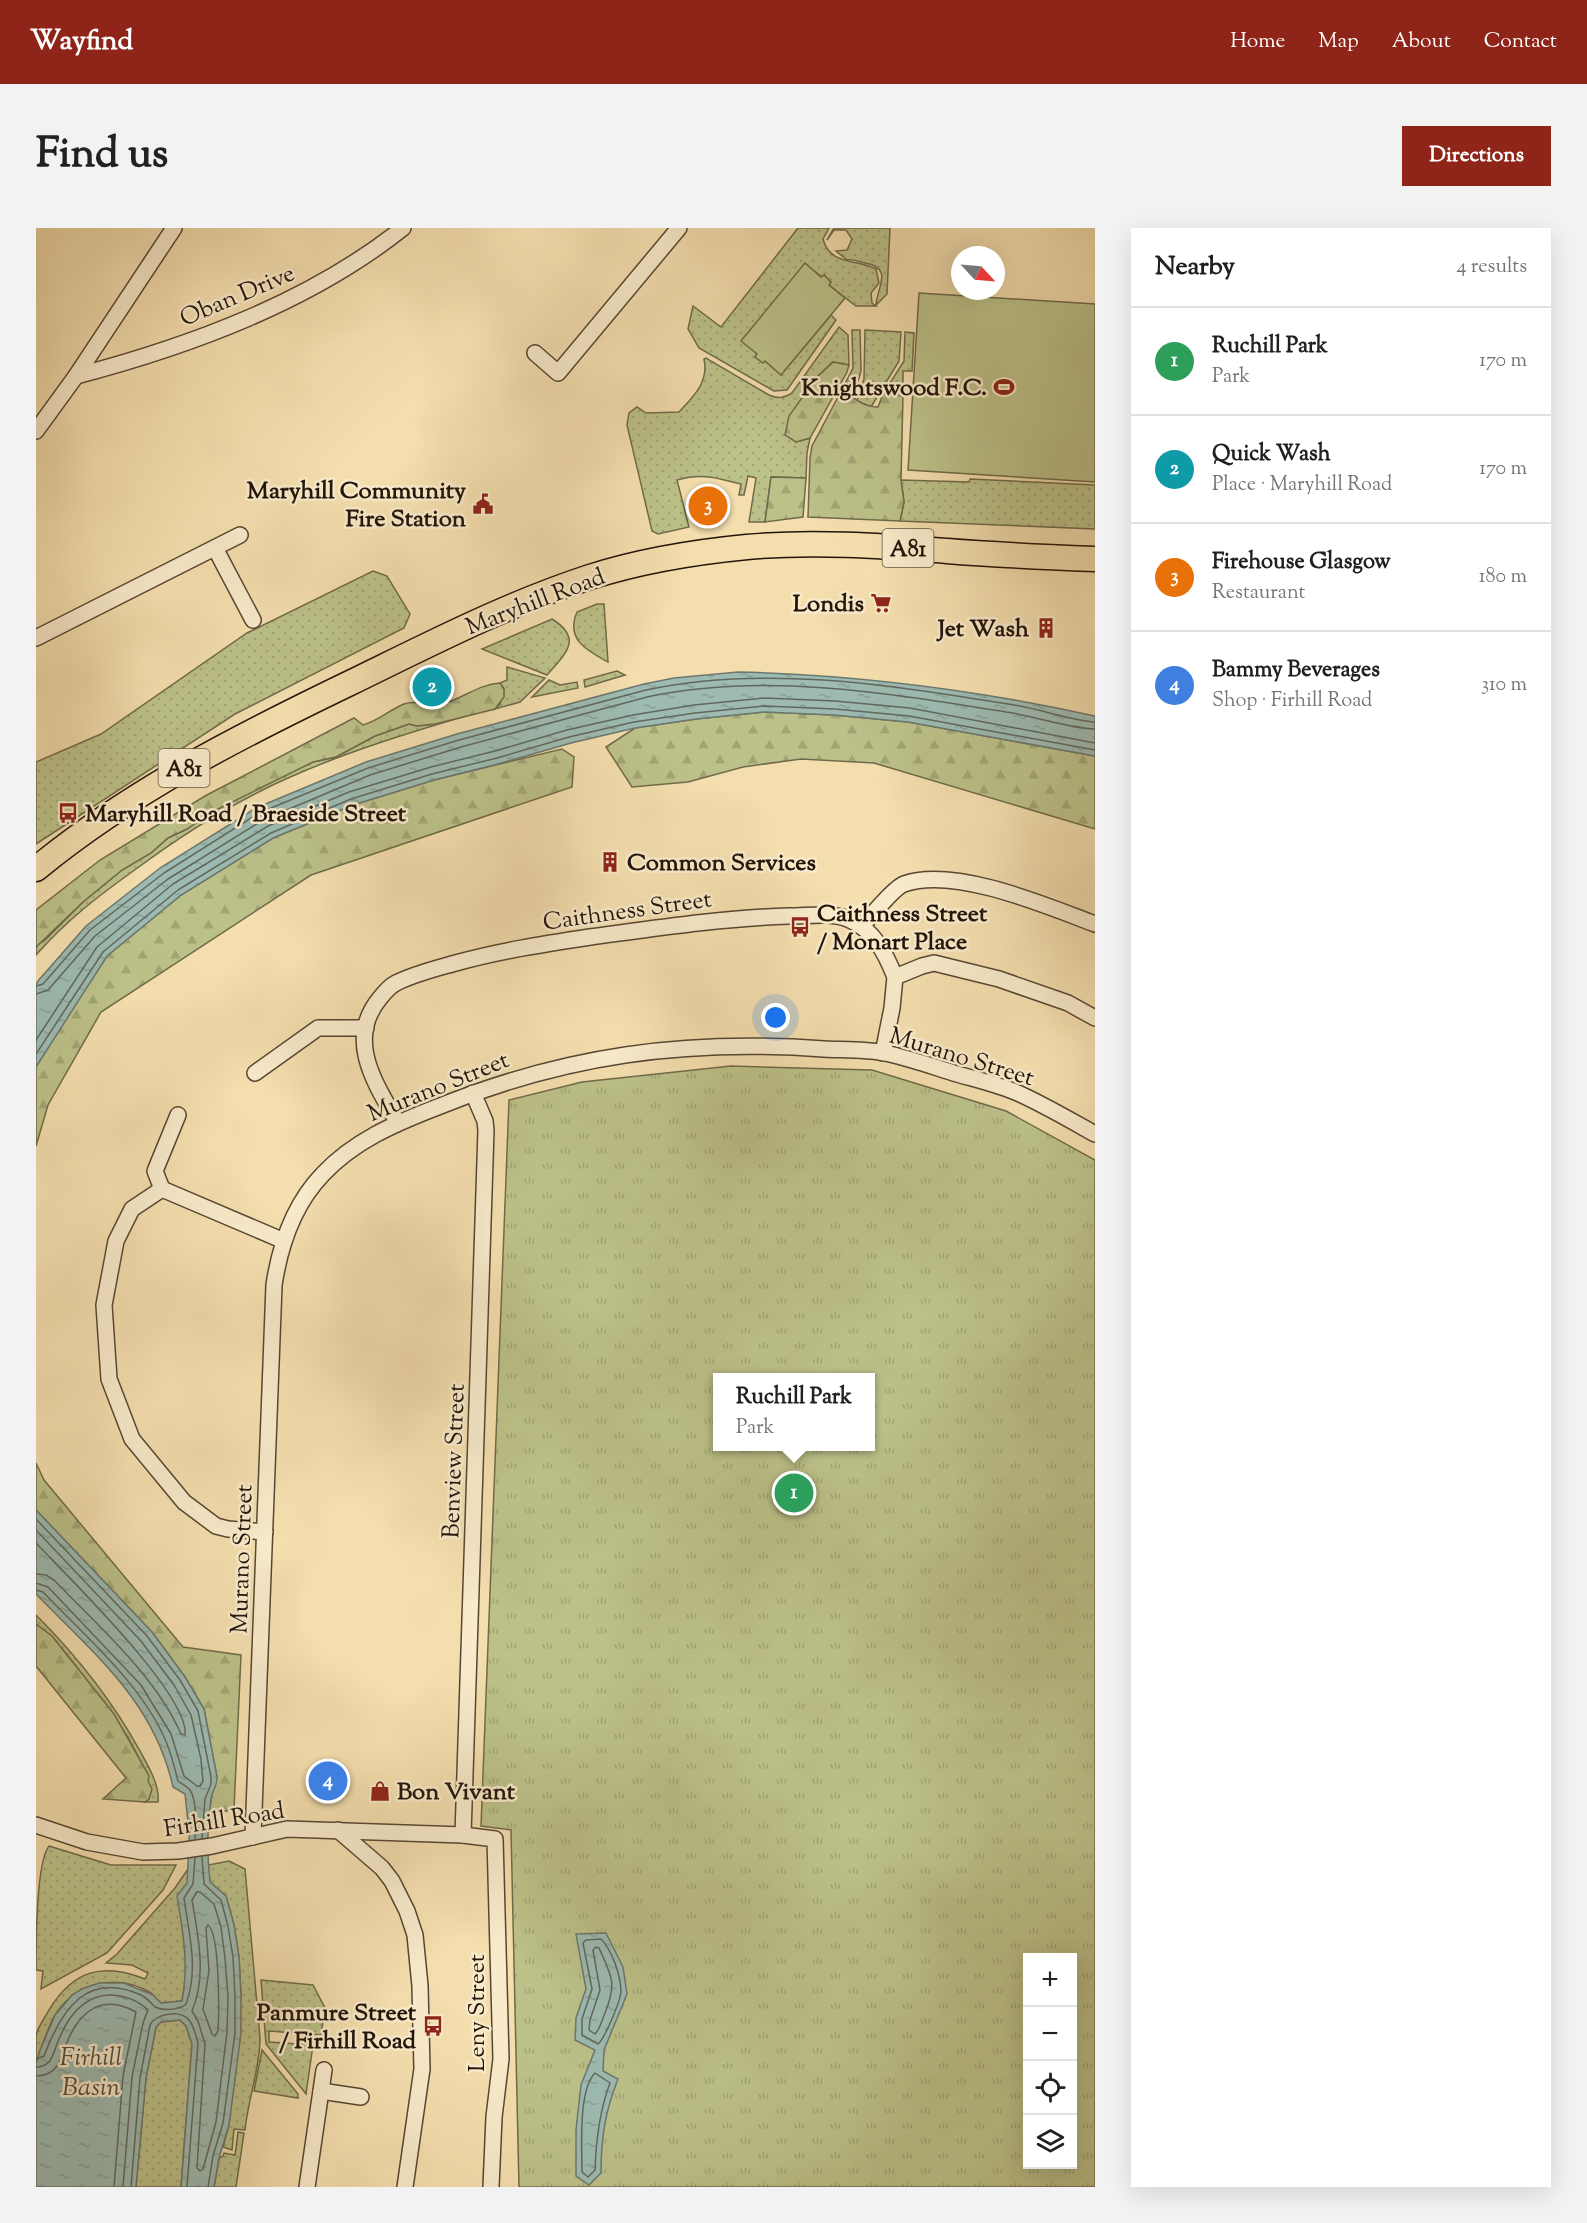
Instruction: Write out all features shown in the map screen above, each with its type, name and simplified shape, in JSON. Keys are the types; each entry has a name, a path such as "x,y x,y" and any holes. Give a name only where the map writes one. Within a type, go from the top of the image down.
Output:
{"main road":[{"name":"Maryhill Road","path":"36,869 104,817 227,743 498,612 590,577 699,553 793,544 1095,559"}],"street":[{"path":"36,431 76,376 174,228"},
{"name":"Oban Drive","path":"76,376 144,358 276,305 349,267 403,228"},
{"path":"535,353 558,373 679,228"},
{"path":"36,638 240,535"},
{"path":"215,548 254,620"},
{"path":"862,926 902,884 936,879 991,889 1033,901 1095,924"},
{"name":"Caithness Street","path":"398,1123 373,1081 367,1065 364,1048 366,1028 370,1013 379,999 394,984 424,972 491,953 668,926 753,917 832,915 846,918 862,926 874,936 895,977"},
{"path":"883,1053 892,1008 895,977 934,963 1008,983 1068,1003 1095,1018"},
{"path":"255,1073 318,1028 366,1028"},
{"name":"Murano Street","path":"253,1838 273,1299 276,1275 291,1221 321,1176 341,1157 366,1139 398,1123 473,1092 525,1076 599,1059 657,1049 768,1045 883,1053 1018,1093 1095,1134"},
{"name":"Benview Street","path":"463,1835 486,1127 473,1092"},
{"path":"178,1115 155,1171 162,1189 284,1241"},
{"path":"162,1189 132,1209 116,1241 104,1305 109,1379 132,1439 184,1502 216,1526 265,1532"},
{"name":"Firhill Road","path":"37,1829 111,1848 143,1852 178,1851 212,1846 287,1829 463,1835 495,1839"},
{"path":"338,1830 382,1868 392,1881 407,1911 415,1935 420,1986 422,2069 405,2187"},
{"name":"Leny Street","path":"490,2187 494,2117 501,2059 495,1839"},
{"path":"307,2187 324,2070"},
{"path":"321,2091 361,2097"}],"green space":[{"path":"798,228 829,228 823,239 832,254 838,258 876,269 879,283 871,293 872,303 876,306 856,306 829,285 831,282 824,275 822,277 805,264 755,357 765,361 781,375 831,315 836,320 787,390 774,391 699,348 688,329 693,306 721,327"},
{"path":"834,228 890,228 887,294 876,305 882,279 879,269 854,260 847,260 836,251 847,250 852,239 846,230 834,230 827,240"},
{"path":"805,263 821,277 824,275 831,282 829,285 845,298 781,375 765,361 763,363 755,357 757,354 741,341"},
{"name":"Knightswood F.C.","path":"919,293 951,295 951,300 1005,298 1095,304 1095,482 908,470"},
{"path":"839,327 848,335 849,365 833,362 816,378 796,442 810,438 806,478 771,477 765,522 749,522 756,478 748,476 744,495 739,495 741,484 724,480 702,477 677,480 689,527 658,534 652,531 627,425 629,413 637,407 646,413 679,412 702,382 704,359 706,358 769,395 786,396 792,393"},
{"path":"852,330 860,330 861,371 856,388 846,382 853,368"},
{"path":"865,330 901,332 899,361 871,407 857,401 864,379"},
{"path":"905,332 914,333 912,371 903,371 903,396 883,394 904,361"},
{"path":"833,362 849,365 847,372 810,438 796,442 785,435 789,416 816,378"},
{"path":"846,382 856,388 853,397 871,406 878,407 883,394 903,396 901,480 904,502 900,521 808,517 812,446"},
{"path":"771,477 806,478 803,517 765,522"},
{"path":"970,479 1095,485 1095,529 900,521 904,502 901,480 969,482"},
{"path":"373,571 387,576 410,614 404,628 235,714 36,844 36,762 101,734 247,633"},
{"path":"597,604 604,604 608,662 586,649 576,637 574,630 577,612"},
{"path":"552,619 562,626 569,640 565,653 547,675 482,649"},
{"path":"507,667 545,678 520,702 495,709 500,704 504,689 500,683 507,680"},
{"path":"617,671 625,675 585,687 584,680"},
{"path":"549,680 560,685 577,682 578,688 532,697"},
{"path":"500,683 504,689 504,697 495,709 435,724 417,726 409,724 375,736 336,757 313,762 212,812 187,829 168,838 151,853 122,870 83,902 36,947 36,910 100,860 205,796 354,718 363,725 404,704 414,702 442,704 485,686"},
{"path":"765,712 834,715 908,722 1095,756 1095,829 874,763 801,759 743,767 688,782 632,787 606,747 635,728"},
{"path":"469,715 332,760 268,787 209,819 108,889 71,919 36,955 38,945 83,902 122,870 151,853 168,838 187,829 212,812 292,771 313,762 336,757 375,736 409,724 417,726 435,724"},
{"path":"562,749 574,757 572,787 311,875 101,1012 48,1105 36,1146 36,1067 38,1061 107,956 181,895 273,838 353,805 434,780"},
{"path":"731,1066 872,1070 1006,1111 1095,1160 1095,2187 519,2187 511,1830 481,1826 509,1100 582,1082"},
{"path":"36,1463 44,1480 183,1647 241,1655 234,1809 222,1812 208,1821 217,1777 204,1709 185,1677 152,1632 36,1510"},
{"path":"36,1615 66,1646 118,1714 153,1776 158,1802 145,1802 149,1799 147,1783 129,1739 66,1653 36,1624"},
{"path":"36,1624 52,1636 114,1714 149,1776 148,1781 152,1789 149,1799 145,1802 103,1799 126,1778 36,1666"},
{"path":"49,1846 111,1865 176,1865 163,1890 107,1953 41,1989 43,1971 36,1970 39,1886 41,1869"},
{"path":"229,1861 245,1869 260,2038 245,2130 234,2129 232,2150 223,2147 229,2125 241,1996 239,1957 226,1896 210,1882 208,1865"},
{"path":"188,1869 187,1971 182,2001 161,2003 151,1993 126,1983 113,1982 88,1988 76,1994 57,2012 36,2064 37,2032 58,1996 68,1986 90,1973 102,1971 116,1971 145,1979 148,1973 132,1965 106,1963 117,1954 175,1888"},
{"path":"261,1980 313,1985 325,2008 321,2035 269,2031 269,2042 313,2045 306,2094 266,2044"},
{"path":"180,2020 186,2026 192,2044 181,2187 136,2187 146,2078 156,2027 161,2022"},
{"path":"262,2050 298,2094 298,2098 254,2091"},
{"path":"238,2132 244,2133 236,2187 214,2187 219,2158 224,2153 235,2155"}],"water":[{"path":"738,672 828,676 918,685 1095,716 1095,756 908,722 834,715 765,712 635,728 434,780 353,805 273,838 181,895 107,956 36,1067 36,984 38,981 86,926 160,868 256,808 366,762 457,734 644,684 674,678"},
{"name":"Firhill Basin","path":"36,1510 152,1632 185,1677 204,1709 217,1777 209,1820 210,1882 226,1896 234,1925 239,1957 241,1996 241,2033 229,2125 219,2158 214,2187 181,2187 192,2044 186,2026 180,2020 161,2022 156,2027 146,2078 136,2187 36,2187 36,2064 55,2015 72,1995 99,1983 124,1983 153,1995 161,2003 182,2001 185,1961 177,1896 187,1883 190,1823 188,1822 185,1794 173,1787 164,1756 137,1704 100,1659 36,1594"},
{"path":"606,1933 623,1967 627,1994 604,2050 603,2071 618,2079 605,2125 601,2173 589,2185 576,2176 576,2130 581,2085 595,2050 575,2040 576,2018 586,1989 576,1934"}],"place":[{"name":"Knightswood F.C.","path":"1004,387"},
{"name":"Maryhill Community Fire Station","path":"483,504"},
{"name":"Firehouse Glasgow","path":"708,506"},
{"name":"Londis","path":"881,603"},
{"name":"Jet Wash","path":"1046,628"},
{"name":"Quick Wash","path":"432,687"},
{"name":"Maryhill Road / Braeside Street","path":"68,813"},
{"name":"Common Services","path":"610,862"},
{"name":"Caithness Street / Monart Place","path":"800,927"},
{"name":"Ruchill Park","path":"794,1493"},
{"name":"Bammy Beverages","path":"328,1781"},
{"name":"Bon Vivant","path":"380,1791"},
{"name":"Panmure Street / Firhill Road","path":"433,2026"}]}
